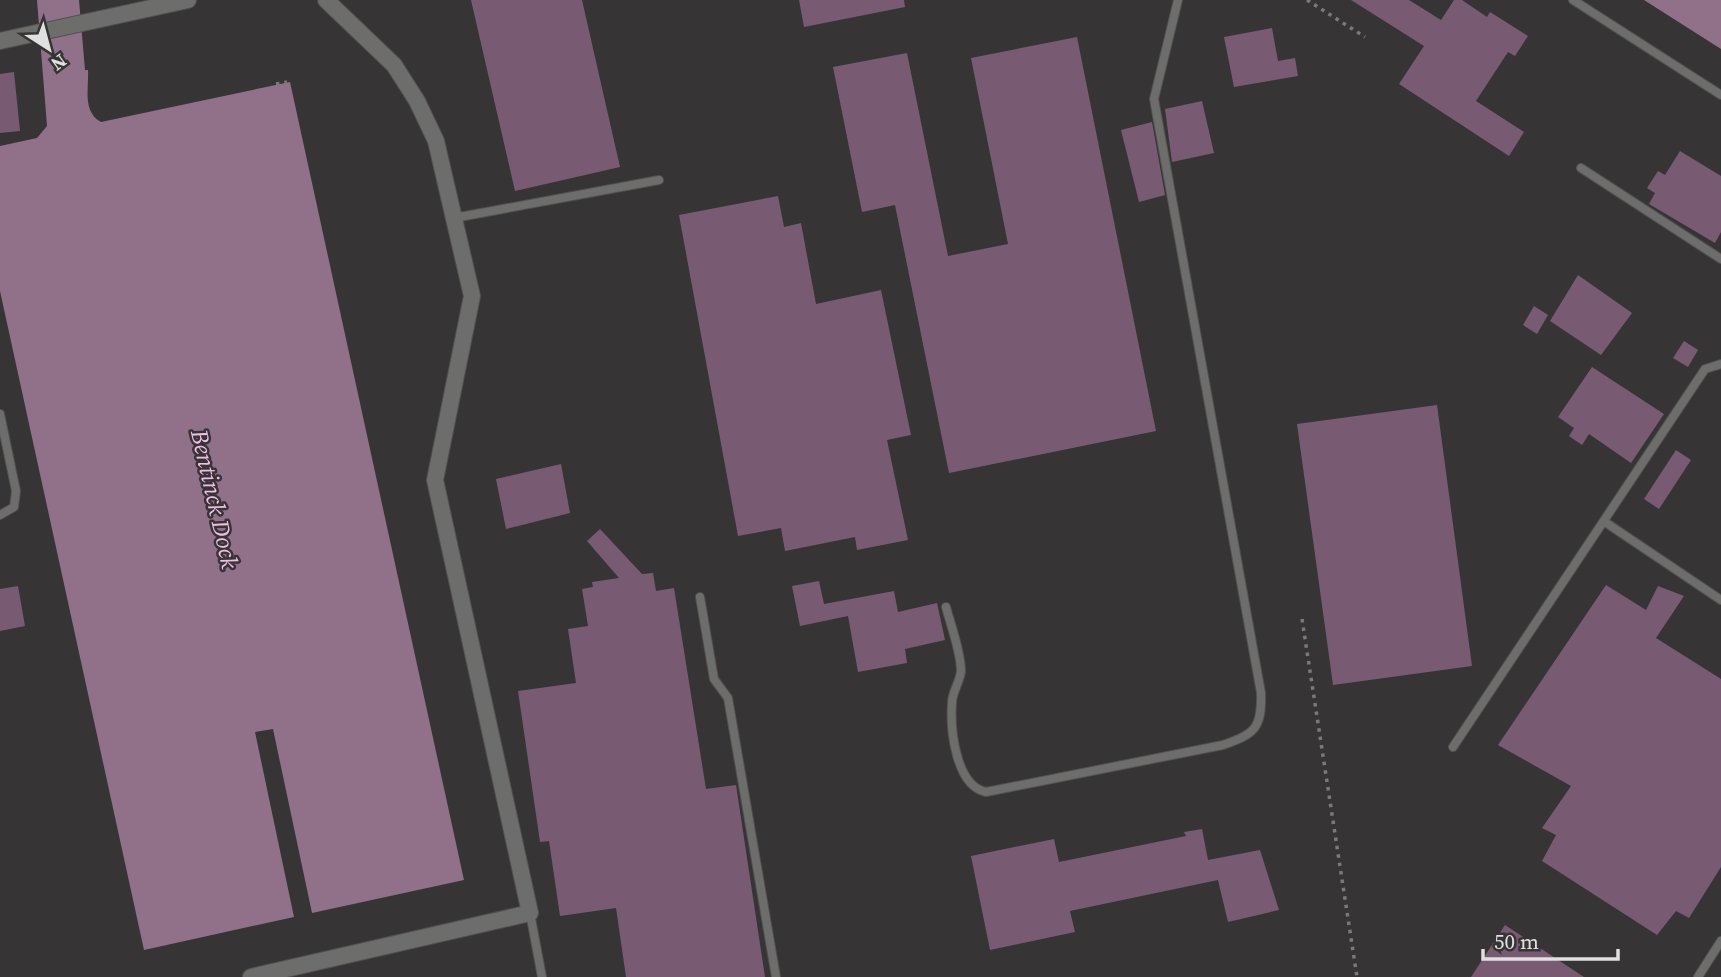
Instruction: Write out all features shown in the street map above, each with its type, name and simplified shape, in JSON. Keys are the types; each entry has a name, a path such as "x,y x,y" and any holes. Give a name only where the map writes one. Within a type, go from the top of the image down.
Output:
{"street":[{"path":"0,41 188,0"},
{"path":"251,977 530,913 435,480 472,296 436,141 417,101 394,65 326,0"}],"lane":[{"path":"946,607 961,670 952,700 952,722 962,771 966,781 975,790 986,793 1223,745 1246,737 1256,727 1262,715 1261,693 1154,99 1178,0"},
{"path":"1573,0 1721,95"},
{"path":"1581,168 1721,259"},
{"path":"454,218 660,180"},
{"path":"1452,747 1605,522 1704,369 1721,364"},
{"path":"0,414 16,491 14,507 0,515"},
{"path":"1605,522 1721,600"},
{"path":"700,597 714,679 728,698 776,977"},
{"path":"530,913 542,977"},
{"path":"1698,977 1721,941"}],"path":[{"path":"1307,0 1365,37"},
{"path":"276,84 287,82"},
{"path":"1302,619 1357,977"}],"water":[{"name":"Bentinck Dock","path":"37,0 79,0 85,70 88,70 89,106 101,122 290,82 464,880 312,913 273,729 255,732 294,917 144,950 0,291 0,146 37,138 47,126"},
{"path":"1644,0 1721,0 1721,49"}],"building":[{"path":"471,0 582,0 620,167 515,191"},
{"path":"799,0 904,0 905,7 804,27"},
{"path":"1351,0 1409,0 1441,20 1454,0 1462,0 1487,17 1490,12 1528,36 1515,56 1508,52 1476,101 1524,132 1509,156 1399,84 1424,46"},
{"path":"1272,28 1278,61 1295,58 1298,76 1234,87 1224,37"},
{"path":"1077,37 1156,431 949,473 895,205 862,212 833,67 907,53 948,256 1008,244 971,58"},
{"path":"14,72 20,131 0,133 0,74"},
{"path":"1202,101 1214,153 1172,162 1165,109"},
{"path":"1152,122 1165,195 1139,202 1121,130"},
{"path":"1680,151 1721,176 1721,232 1715,243 1649,204 1655,193 1647,188 1658,171 1665,175"},
{"path":"778,196 784,227 801,223 816,304 881,290 911,435 887,440 908,540 857,550 855,537 785,551 781,528 738,536 679,215"},
{"path":"1578,275 1632,313 1601,355 1550,321"},
{"path":"1534,306 1548,315 1537,334 1523,325"},
{"path":"1684,341 1698,350 1688,367 1673,358"},
{"path":"1592,367 1664,414 1631,463 1589,434 1582,445 1569,436 1574,428 1558,417"},
{"path":"1437,405 1472,666 1333,685 1297,424"},
{"path":"1676,450 1691,460 1659,509 1644,499"},
{"path":"561,464 570,513 506,529 496,479"},
{"path":"600,529 642,574 653,573 656,591 674,588 706,789 736,785 765,977 626,977 616,908 560,916 549,841 540,842 518,691 576,683 568,629 588,626 582,589 593,587 592,582 619,578 587,541"},
{"path":"819,581 824,604 894,591 898,612 937,603 945,640 905,649 907,663 858,672 848,616 800,626 792,586"},
{"path":"1606,585 1646,610 1658,586 1684,596 1656,638 1721,679 1721,867 1689,918 1676,911 1657,935 1542,861 1556,835 1542,828 1571,786 1498,745"},
{"path":"18,586 25,626 0,631 0,589"},
{"path":"1202,829 1208,860 1260,850 1279,910 1228,922 1218,880 1070,911 1075,932 990,950 971,856 1054,839 1059,862 1186,836 1184,832"},
{"path":"1505,925 1584,977 1471,977"}]}
